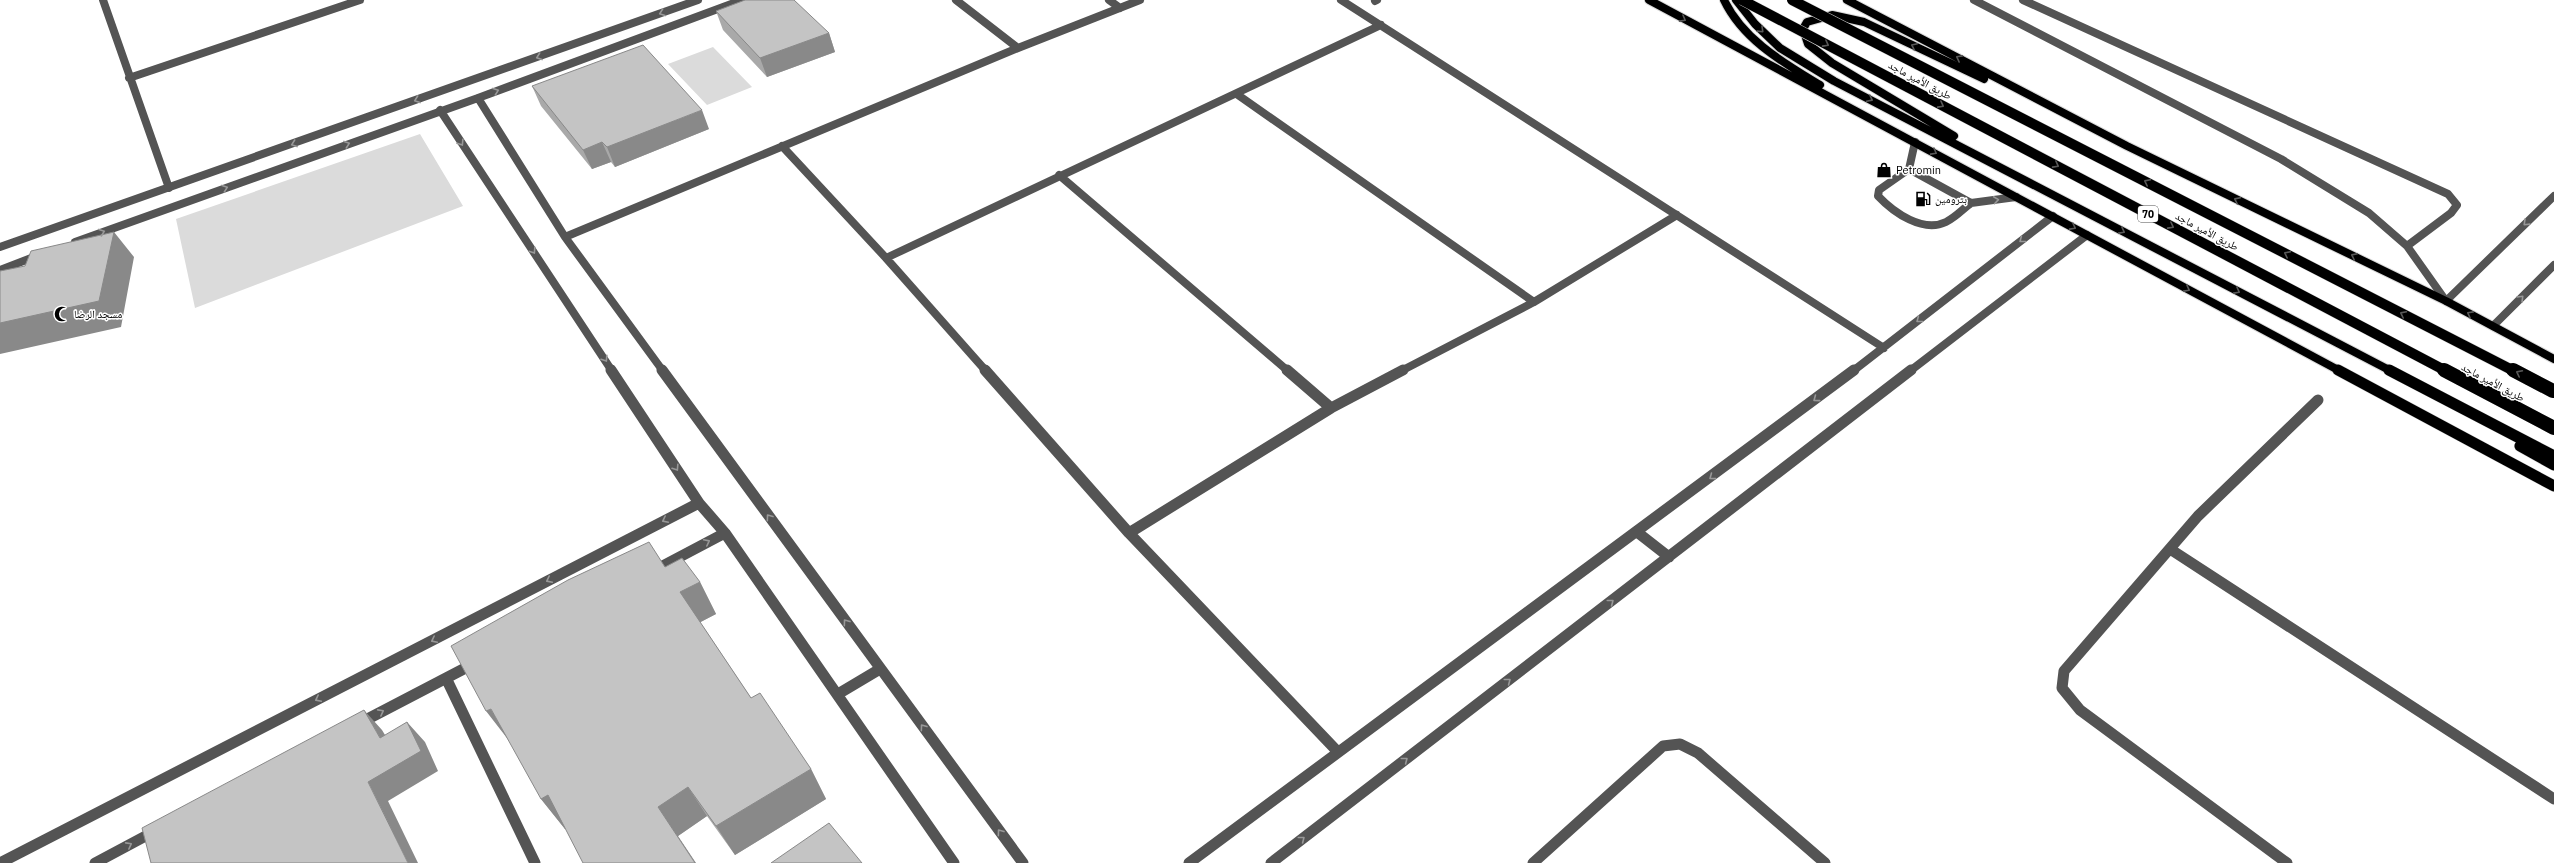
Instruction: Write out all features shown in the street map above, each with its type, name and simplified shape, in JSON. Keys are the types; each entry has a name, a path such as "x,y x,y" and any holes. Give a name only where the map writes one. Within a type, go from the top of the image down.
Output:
{"highway":[{"name":"طريق الأمير ماجد","path":"1742,0 2554,428"},
{"name":"طريق الأمير ماجد","path":"1792,0 2553,391"}],"main road":[{"path":"1649,0 1719,39 1916,142 2554,486"},
{"path":"1724,0 1728,10 1754,39 1786,65 1916,142"},
{"path":"1736,0 1755,24 1780,48 1834,81 2554,456"},
{"path":"1847,0 2126,146"},
{"path":"2044,190 1832,63 1808,44 1803,29 1807,22 1832,15 1864,22 2126,146 2446,301 2554,359"},
{"path":"2383,367 2554,465"}],"street":[{"path":"102,0 169,188"},
{"path":"129,78 360,0"},
{"path":"0,247 697,0 715,10"},
{"path":"67,245 440,110 478,98 742,0"},
{"path":"956,0 1018,48"},
{"path":"1109,0 1120,8"},
{"path":"565,237 1018,48 1140,0"},
{"path":"1341,0 1884,348"},
{"path":"1974,0 2142,89 2281,159 2369,213 2407,246 2446,301 2554,196"},
{"path":"2023,0 2448,194 2457,205 2451,212 2407,246"},
{"path":"886,258 1059,175 1238,95 1381,25"},
{"path":"1238,95 1534,302"},
{"path":"478,98 565,237 1023,863"},
{"path":"440,110 699,503 725,533 954,863"},
{"path":"1916,142 1909,169 1879,190 1878,196 1884,204 1920,223 1932,226 1944,223 1971,203 2016,197"},
{"path":"782,146 886,258 1129,533 1337,751"},
{"path":"1909,169 1971,203"},
{"path":"1059,175 1331,408"},
{"path":"1129,533 1331,408 1534,302 1677,215"},
{"path":"1189,863 1337,751 1637,532 1884,348 2053,216"},
{"path":"1271,863 2087,235"},
{"path":"0,270 45,253"},
{"path":"2493,326 2554,265"},
{"path":"2287,863 2080,710 2062,688 2064,671 2198,516 2318,400"},
{"path":"0,863 699,503"},
{"path":"1637,532 1669,557"},
{"path":"641,577 725,533"},
{"path":"2170,549 2554,799"},
{"path":"348,730 488,656"},
{"path":"838,694 880,669"},
{"path":"446,678 535,863"},
{"path":"1533,863 1663,746 1680,744 1698,753 1825,863"},
{"path":"95,863 165,826"}],"shaded area":[{"path":"713,47 752,87 707,105 668,64"},
{"path":"420,134 463,206 195,308 176,219"}],"building":[{"path":"745,0 794,0 829,33 760,58 716,11"},
{"path":"643,45 702,110 607,147 602,142 583,150 532,86"},
{"path":"114,232 99,301 0,323 0,271 25,266 31,251"},
{"path":"649,542 665,567 682,558 700,582 680,592 751,698 760,693 811,769 716,826 688,787 658,807 695,863 583,863 548,795 541,799 491,709 486,711 451,646 568,580"},
{"path":"364,710 380,738 407,722 421,751 368,782 408,863 151,863 142,828"},
{"path":"829,823 862,863 771,863"}],"place":[{"name":"Petromin","path":"1884,170"},
{"name":"بترومين","path":"1923,199"},
{"name":"مسجد الرضا","path":"62,314"}]}
